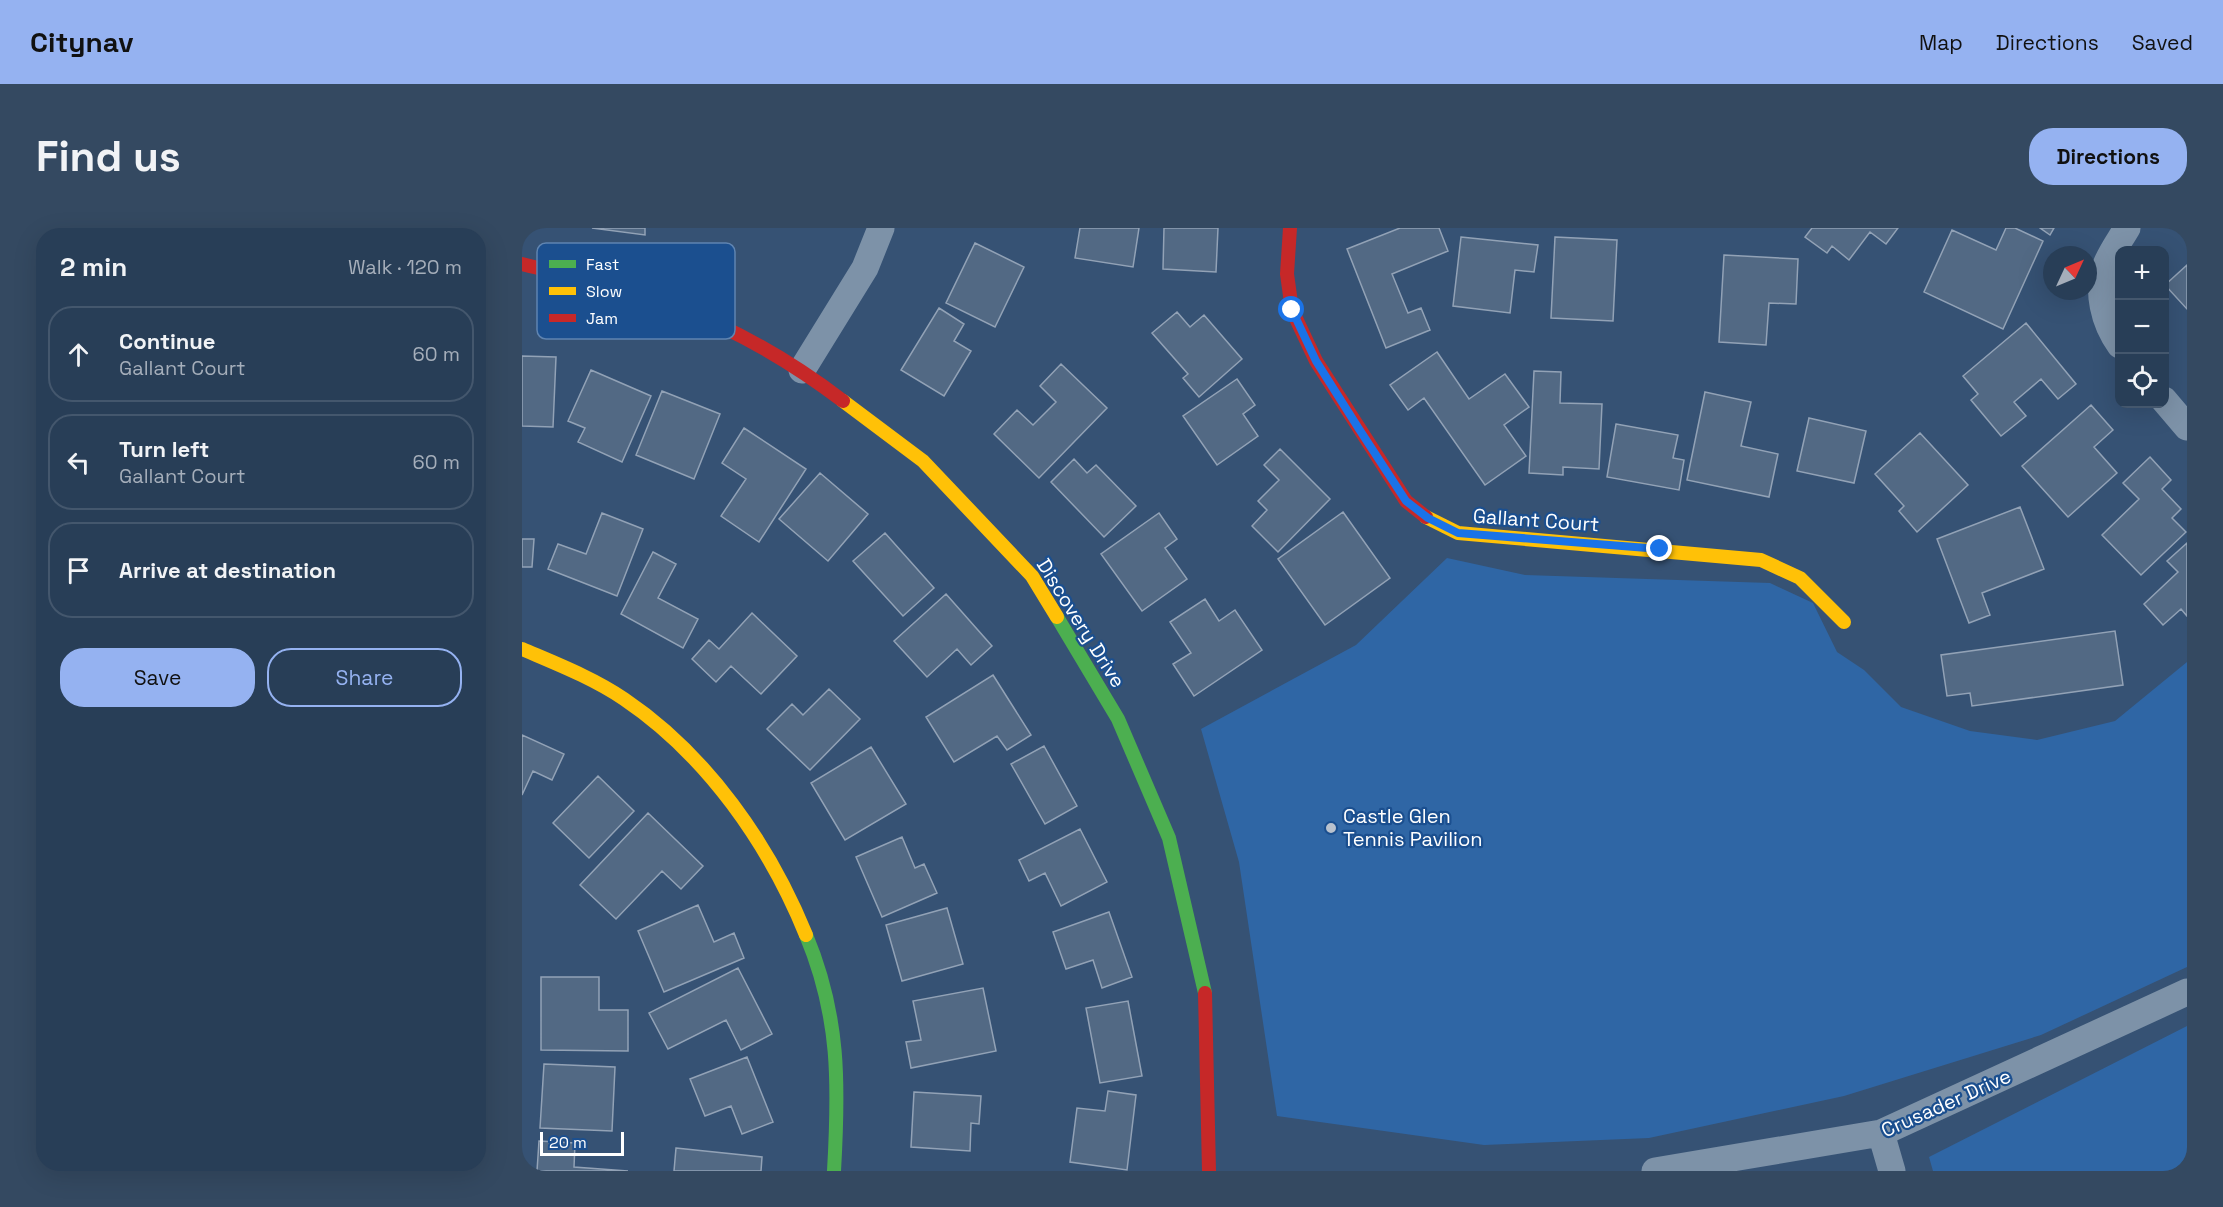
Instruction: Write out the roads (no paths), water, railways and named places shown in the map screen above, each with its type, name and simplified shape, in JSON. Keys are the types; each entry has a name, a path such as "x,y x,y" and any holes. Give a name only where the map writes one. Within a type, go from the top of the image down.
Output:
{"street":[{"path":"802,370 865,268 881,228"},
{"name":"Gallant Court","path":"1290,228 1287,274 1292,310 1316,361 1406,501 1428,518 1458,533 1761,560 1784,566 1803,578 1844,622"},
{"path":"2115,337 2106,322 2102,297 2106,266 2127,228"},
{"name":"Discovery Drive","path":"522,264 537,268"},
{"name":"Discovery Drive","path":"735,333 802,370 923,461 1032,576 1118,718 1169,838 1205,987 1209,1171"},
{"path":"2169,406 2187,427"},
{"path":"522,649 570,670 634,706 699,765 757,837 799,914 826,987 836,1050 837,1109 834,1171"},
{"name":"Crusader Drive","path":"1655,1171 1881,1133 2187,992"},
{"path":"1881,1133 1892,1171"}],"place":[{"name":"Castle Glen Tennis Pavilion","path":"1331,828"}]}
